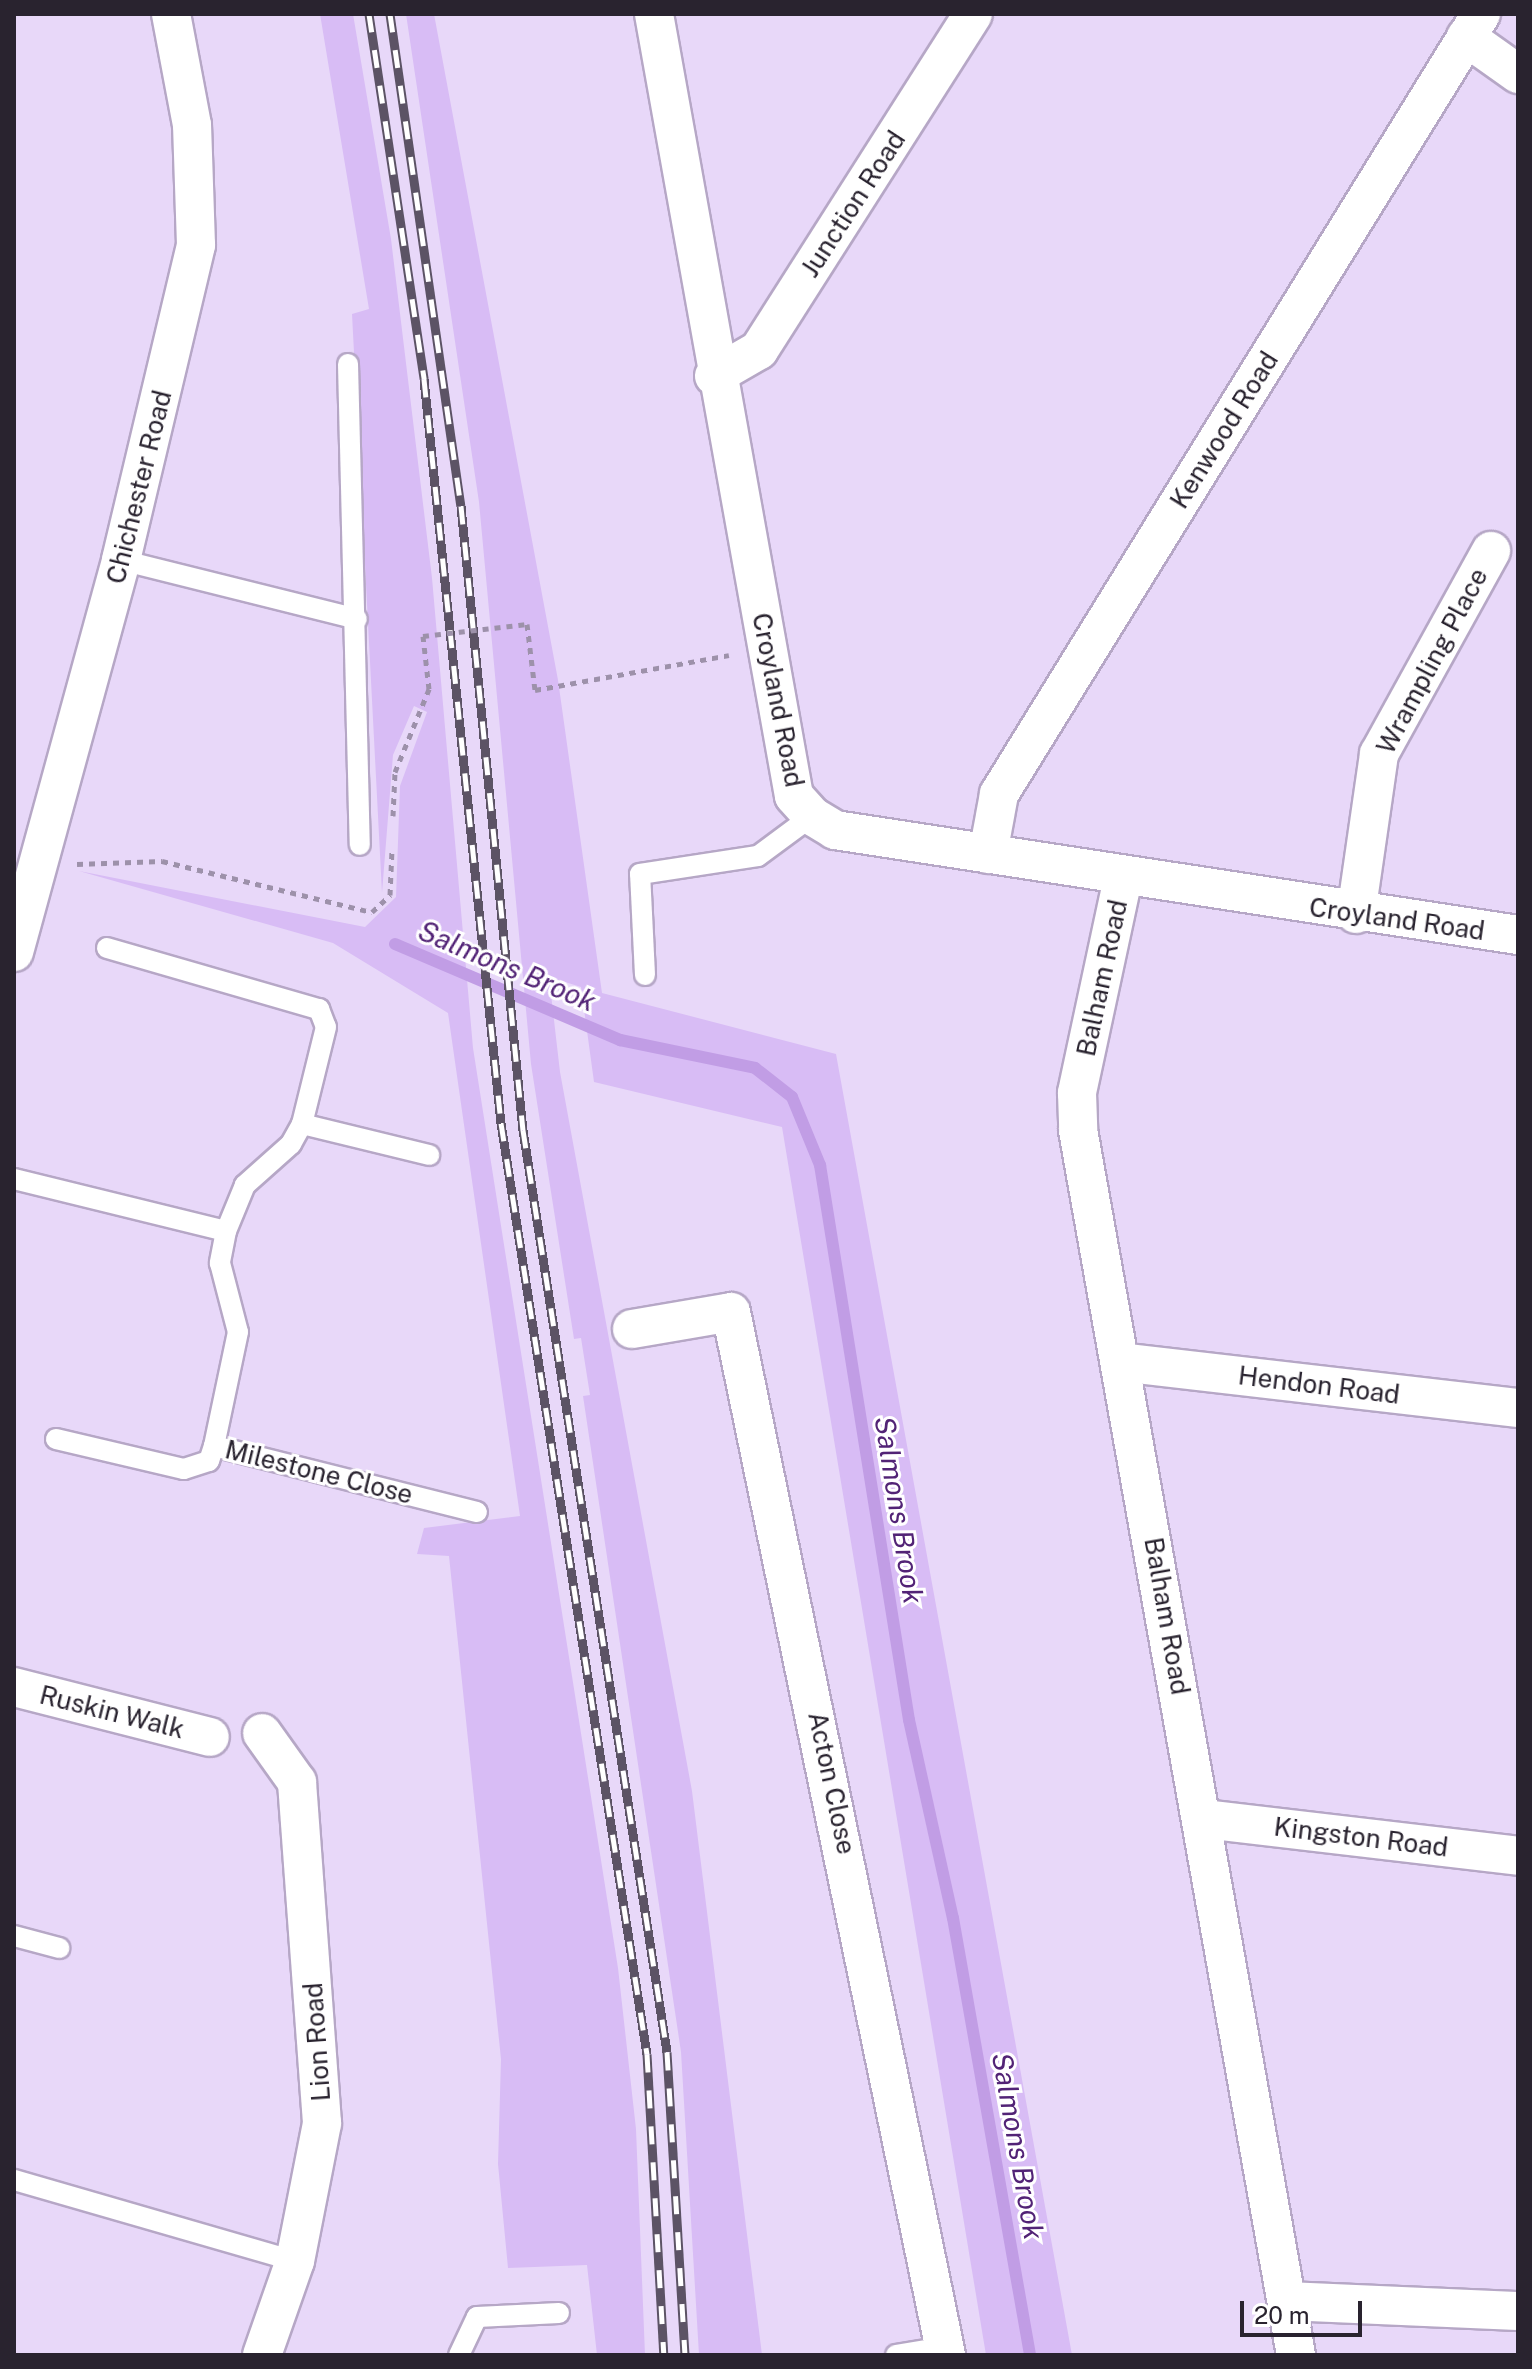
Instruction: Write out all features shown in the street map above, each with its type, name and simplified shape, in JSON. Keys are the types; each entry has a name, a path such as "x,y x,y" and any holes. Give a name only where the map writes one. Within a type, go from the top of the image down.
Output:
{"street":[{"name":"Chichester Road","path":"14,952 121,560 196,245 192,125 171,14"},
{"name":"Croyland Road","path":"654,14 714,376 794,796 812,816 835,830 1356,914 1518,935"},
{"name":"Junction Road","path":"714,376 759,350 973,14"},
{"path":"1474,26 1518,74"},
{"name":"Kenwood Road","path":"988,854 999,794 1474,26"},
{"name":"Wrampling Place","path":"1356,914 1379,754 1491,551"},
{"name":"Balham Road","path":"1123,878 1077,1093 1120,1362 1205,1819 1296,2355"},
{"name":"Acton Close","path":"632,1329 731,1312 945,2351"},
{"name":"Hendon Road","path":"1120,1362 1518,1408"},
{"name":"Ruskin Walk","path":"14,1687 210,1737"},
{"name":"Lion Road","path":"262,1733 297,1782 322,2123 295,2261 262,2355"},
{"name":"Kingston Road","path":"1205,1819 1518,1856"},
{"path":"1288,2301 1518,2311"}],"lane":[{"path":"348,364 357,619 360,845"},
{"path":"121,560 357,619"},
{"path":"645,975 640,874 758,856 812,816"},
{"path":"107,948 319,1009 326,1027 302,1124 429,1155"},
{"name":"Milestone Close","path":"302,1124 291,1144 245,1185 226,1231 220,1263 238,1332 214,1446 477,1512"},
{"path":"14,1179 226,1231"},
{"path":"56,1439 184,1469 209,1461 214,1446"},
{"path":"14,1936 59,1948"},
{"path":"14,2180 295,2261"},
{"path":"459,2355 477,2317 559,2313"},
{"path":"896,2355 945,2351"}],"path":[{"path":"43,840 80,866 162,861 372,912 390,895 395,772 429,689 423,636 527,624 535,690 768,648"}],"shaded area":[{"path":"320,14 353,14 391,239 432,578 473,1048 618,1968 636,2129 645,2355 597,2355 587,2265 508,2268 498,2164 501,2059 449,1556 417,1554 424,1528 520,1516 448,1013 333,943 79,871 365,927 396,897 400,786 427,712 414,706 393,755 382,893 352,314 369,309"},
{"path":"406,14 434,14 558,680 602,993 836,1054 1072,2355 986,2355 782,1127 594,1082 581,987 549,977 560,1072 692,1791 762,2355 699,2355 681,2052 583,1396 590,1395 581,1338 574,1339 531,1064 479,502"}],"waterway":[{"name":"Salmons Brook","path":"395,944 620,1040 755,1068 792,1097 820,1165 909,1720 953,1918 1030,2355"}],"railway":[{"path":"369,14 424,379 501,1123 647,2054 664,2355"},
{"path":"390,14 461,506 523,1130 667,2052 685,2355"}]}
